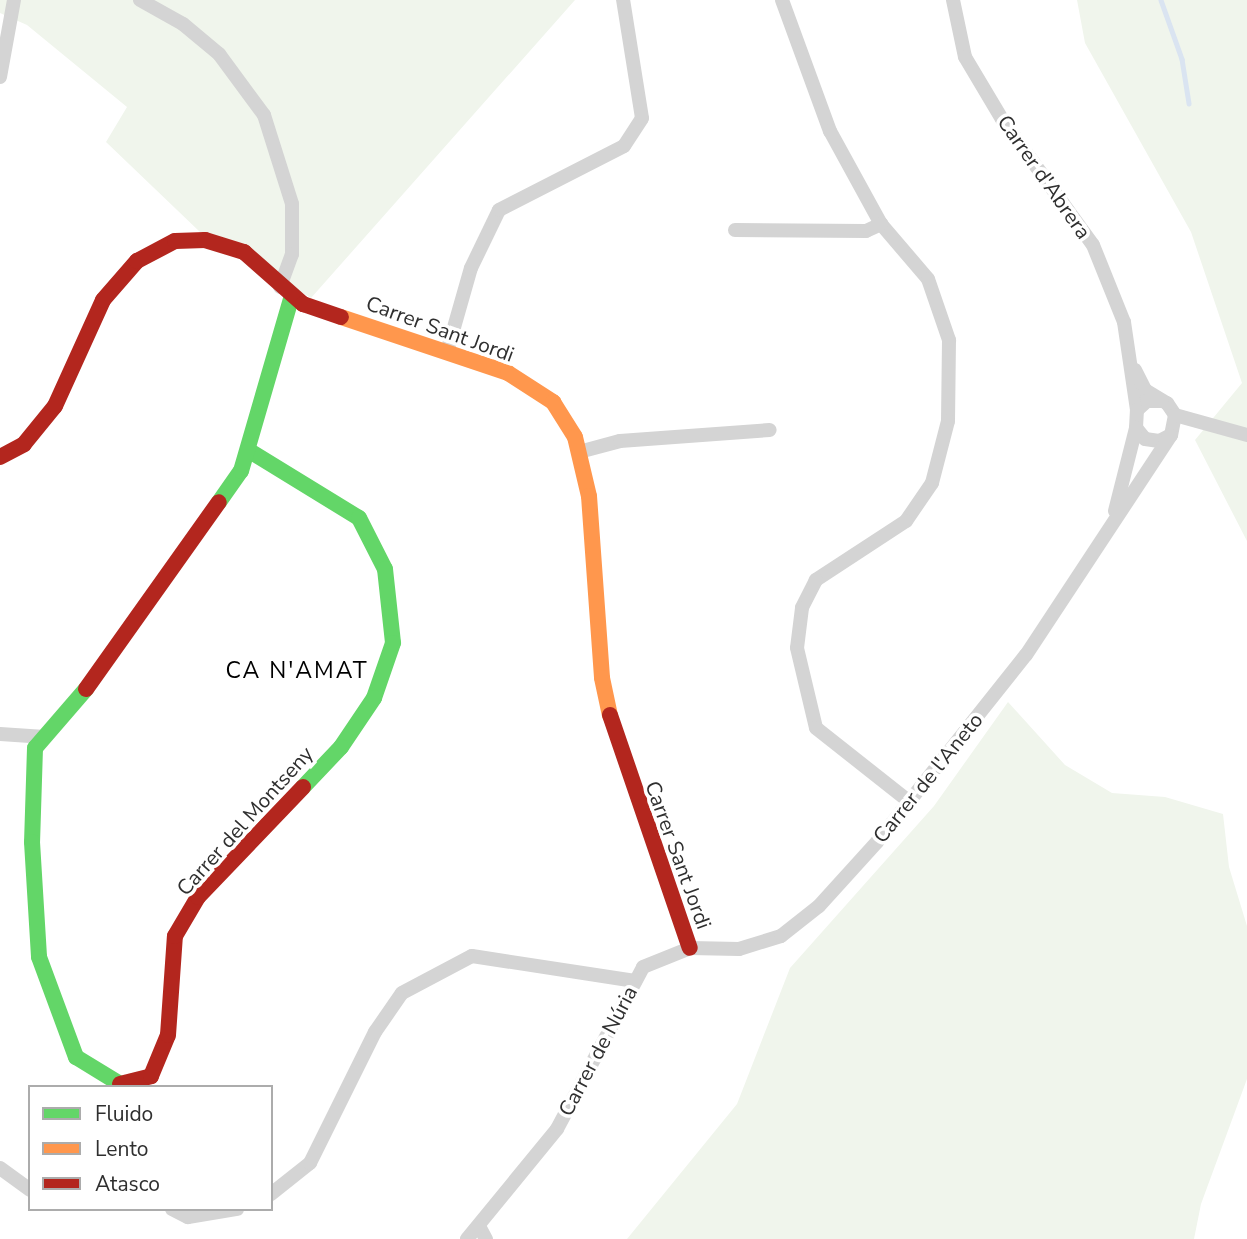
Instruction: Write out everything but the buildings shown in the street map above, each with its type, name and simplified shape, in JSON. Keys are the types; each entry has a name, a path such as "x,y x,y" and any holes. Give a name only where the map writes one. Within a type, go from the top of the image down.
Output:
{"street":[{"path":"1,74 14,0"},
{"path":"140,0 183,24 219,54 264,115 292,204 292,254 286,292"},
{"path":"447,352 471,268 499,210 624,146 642,118 624,0"},
{"path":"782,0 830,131 881,224 928,279 942,310 949,340 948,421 932,483 906,521 816,580 803,608 797,648 816,728 911,803"},
{"name":"Carrer d'Abrera","path":"953,0 965,57 1002,120 1093,245 1124,322 1137,410"},
{"path":"735,230 866,231 881,224"},
{"name":"Carrer Sant Jordi","path":"0,457 24,444 55,406 103,300 137,261 175,242 205,240 244,252 286,292 508,373 553,402 579,452 589,496 605,690 637,804 690,948"},
{"name":"Carrer del Montseny","path":"248,450 359,518 385,569 393,643 374,698 341,747 198,897 175,936 168,1034 151,1076 116,1085 76,1057 39,957 32,842 35,748 73,707 241,471 286,292"},
{"name":"Carrer d'Abrera","path":"1129,356 1145,390 1162,401"},
{"path":"1175,415 1171,435 1152,441 1136,428 1137,410 1147,401 1162,401 1175,415 1247,435"},
{"name":"Carrer de l'Aneto","path":"1110,528 1136,428"},
{"path":"579,452 620,441 770,430"},
{"name":"Carrer de l'Aneto","path":"690,948 739,949 781,936 819,906 911,803 1026,655 1171,435"},
{"path":"0,734 45,737"},
{"name":"Carrer de Núria","path":"467,1239 483,1233 557,1129 643,967 690,948"},
{"path":"273,1192 310,1163 375,1032 402,993 472,957 635,981"},
{"path":"0,1168 28,1189"},
{"path":"176,1211 188,1217 225,1211"}],"shaded area":[{"path":"0,0 575,0 311,298 200,232 106,142 127,107 27,25 0,13"},
{"path":"1077,0 1247,0 1247,541 1195,440 1242,383 1191,232 1085,43"},
{"path":"1008,702 1065,765 1112,793 1165,797 1223,814 1229,867 1247,926 1247,1079 1201,1204 1194,1239 627,1239 737,1104 790,968 934,806"}],"waterway":[{"path":"1161,0 1182,59 1189,103"}],"traffic: fast":[{"path":"219,502 241,471 292,296"},
{"path":"248,450 359,518 385,569 393,643 374,698 341,747 303,787"},
{"path":"86,689 35,748 32,842 39,957 76,1057 120,1084"}],"traffic: slow":[{"path":"341,317 508,373 553,402 575,437 589,496 602,678 610,715"}],"traffic: jam":[{"path":"0,457 24,444 55,406 103,300 137,261 175,241 205,240 244,252 303,304 341,317"},
{"path":"86,689 219,502"},
{"path":"610,715 690,948"},
{"path":"120,1084 151,1076 168,1035 175,936 198,897 303,787"}],"district":[{"name":"CA N'AMAT","path":"297,671"}]}
